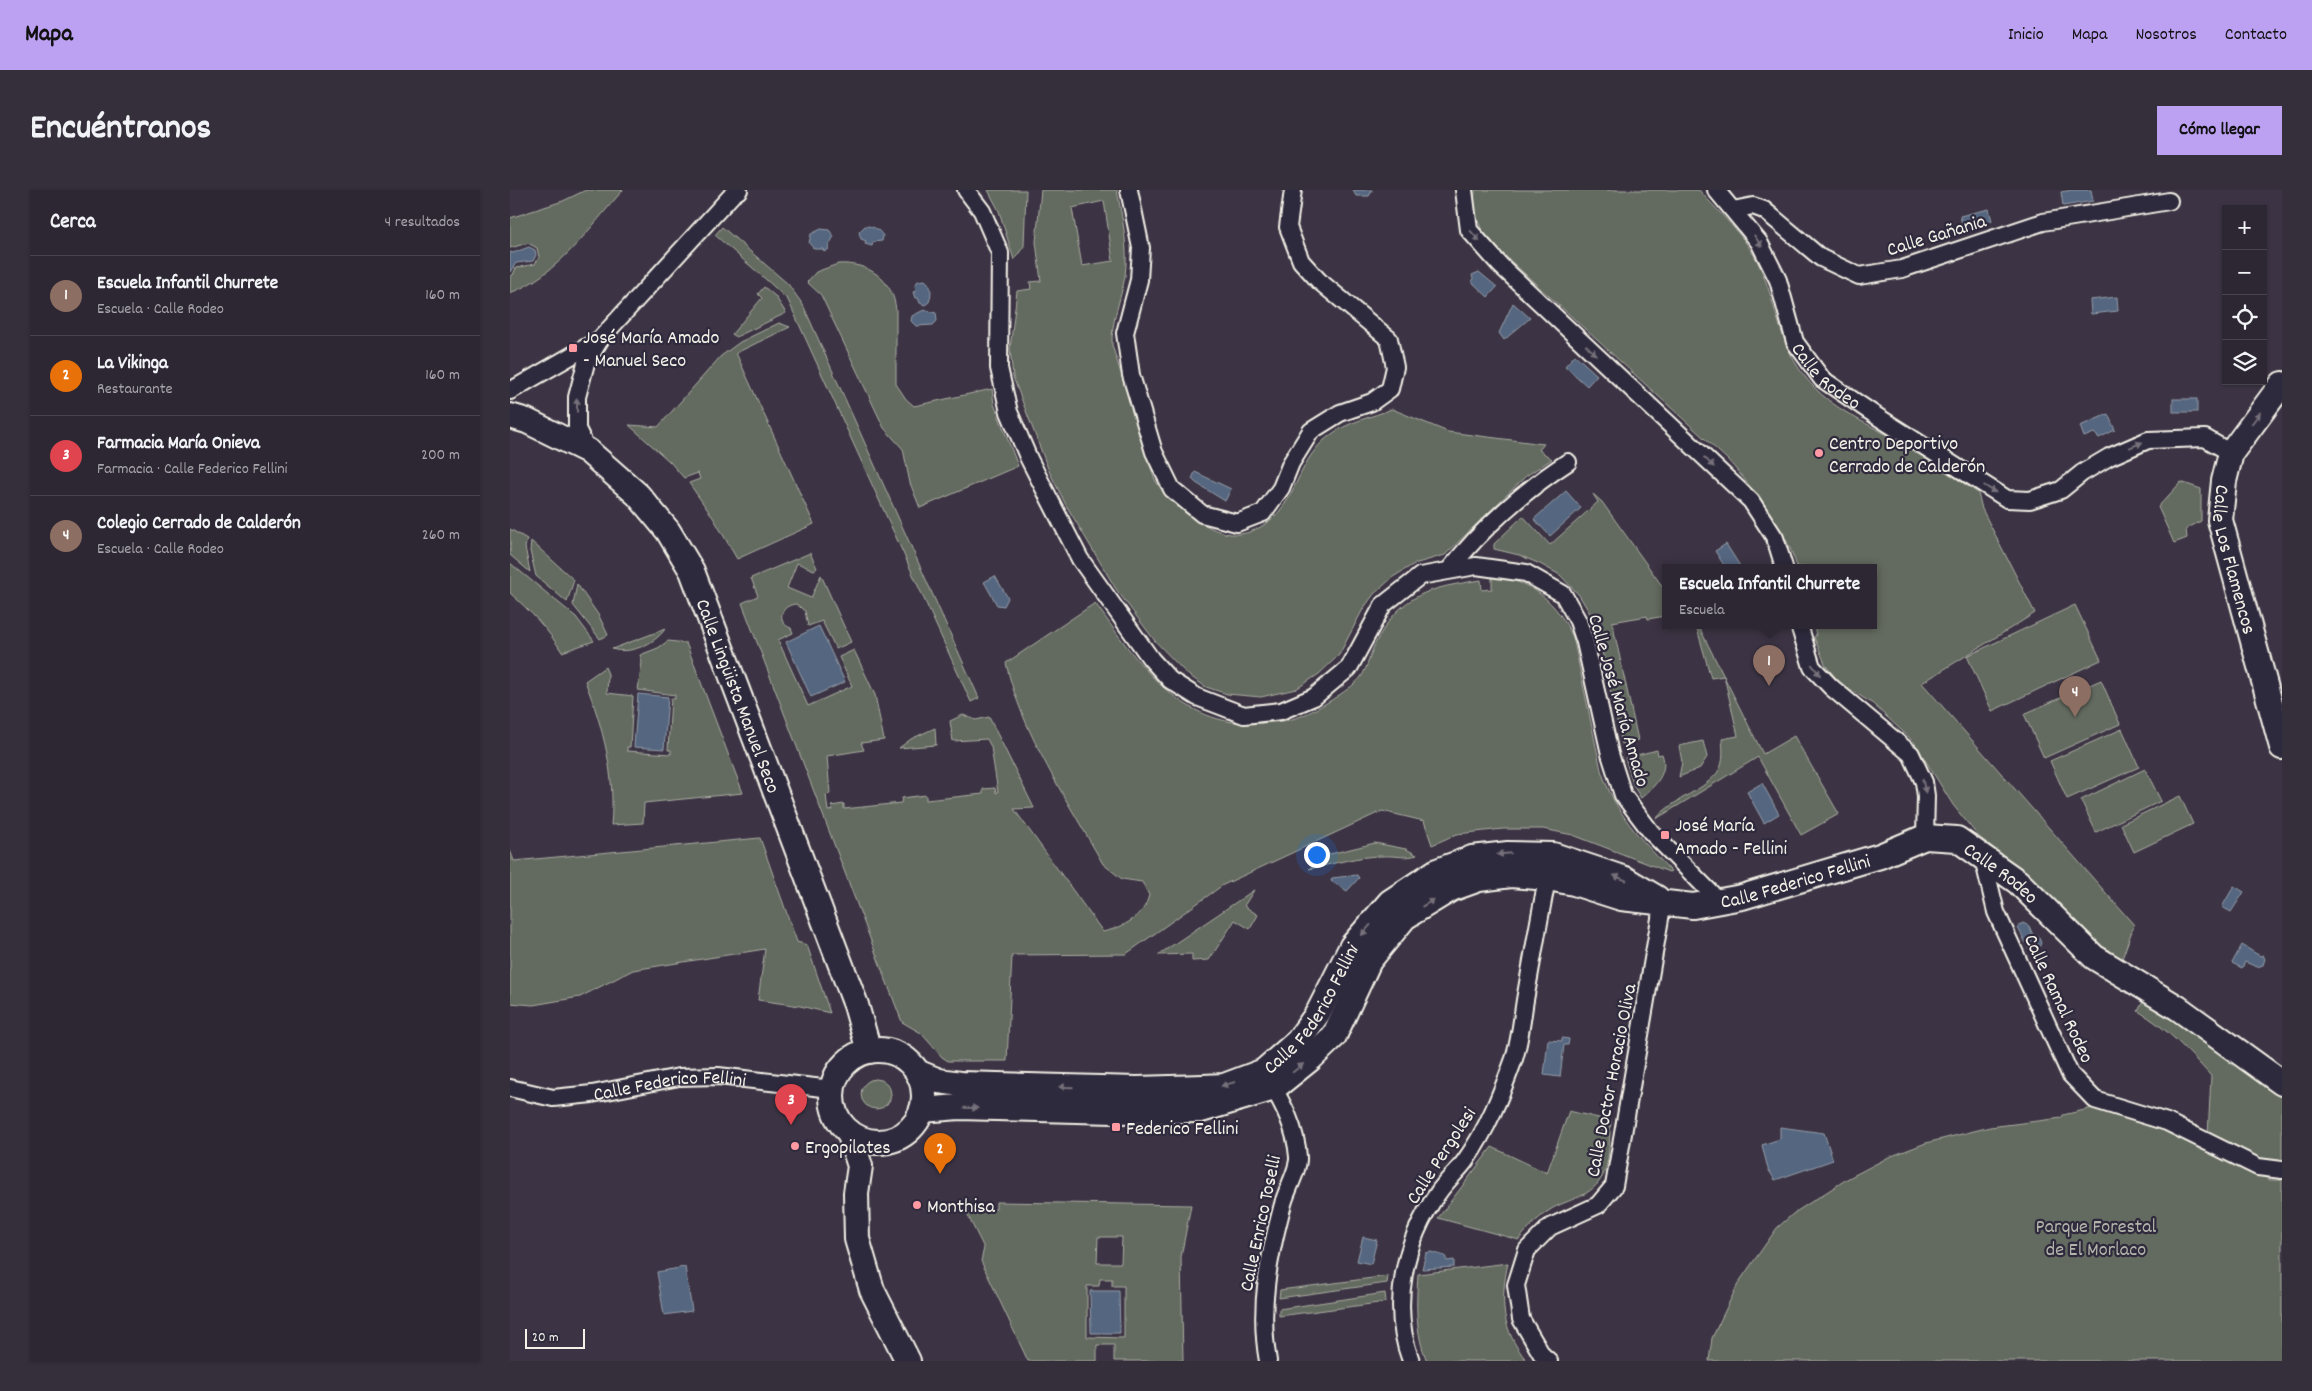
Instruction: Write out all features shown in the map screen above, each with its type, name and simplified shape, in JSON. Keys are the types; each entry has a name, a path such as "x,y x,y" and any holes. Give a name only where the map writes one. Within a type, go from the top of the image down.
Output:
{"street":[{"path":"588,451 577,429 577,397 586,363 601,338 732,195 740,190"},
{"name":"Calle José María Amado","path":"966,190 982,211 1000,253 999,368 1012,420 1029,459 1080,559 1151,660 1170,680 1197,696 1244,716 1281,711 1314,697 1350,668 1383,605 1420,576 1450,569 1476,566 1526,573 1563,594 1578,621 1586,642 1610,754 1623,795 1651,832 1719,901"},
{"path":"1129,190 1141,248 1140,280 1125,333 1131,376 1154,452 1172,489 1202,514 1237,523 1263,514 1281,488 1291,463 1311,431 1340,414 1372,402 1390,389 1395,368 1389,339 1318,280 1301,261 1288,228 1293,190"},
{"path":"1464,190 1469,230 1500,265 1751,501 1775,538 1783,564"},
{"name":"Calle Rodeo","path":"1716,190 1759,242 1778,280 1795,342 1822,379 2007,499 2030,500 2061,490 2082,473 2109,457 2148,440 2205,438 2231,453"},
{"name":"Calle Gañania","path":"1733,210 1753,206 1764,210 1821,258 1860,276 1902,269 2043,222 2169,201"},
{"path":"510,391 601,338"},
{"name":"Calle Los Flamencos","path":"2282,384 2231,453 2224,481 2220,520 2282,747"},
{"name":"Calle Lingüista Manuel Seco","path":"510,416 588,451 638,496 668,531 692,571 856,1005 869,1051"},
{"path":"1450,569 1462,554 1538,481 1568,462"},
{"path":"1800,629 1812,667 1831,687 1911,754 1924,782 1926,796 1925,838"},
{"name":"Calle Rodeo","path":"1925,838 1957,839 2018,882 2094,957 2178,1008 2282,1083"},
{"name":"Calle Federico Fellini","path":"922,1110 960,1107 1114,1111 1202,1110 1310,1059 1334,1036 1369,961 1405,917 1450,889 1479,879 1511,874 1548,878 1621,898 1663,901 1693,906 1742,897 1880,856 1925,838"},
{"name":"Calle Federico Fellini","path":"919,1073 939,1081 961,1084 1138,1089 1224,1086 1269,1080 1318,1012 1352,946 1390,902 1437,871 1472,858 1508,854 1552,855 1625,880 1663,901"},
{"name":"Calle Pergolesi","path":"1411,1361 1406,1348 1403,1321 1401,1291 1404,1268 1414,1236 1438,1193 1465,1160 1494,1112 1515,1056 1552,855"},
{"name":"Calle Ramal Rodeo","path":"1983,858 1996,912 2070,1074 2095,1100 2167,1122 2258,1167 2282,1170"},
{"name":"Calle Doctor Horacio Oliva","path":"1549,1361 1542,1355 1520,1319 1516,1285 1527,1250 1550,1227 1598,1205 1614,1186 1663,901"},
{"path":"849,1132 861,1139 874,1142 888,1141 899,1137 917,1121 925,1098 924,1085 919,1073 901,1055 888,1050 869,1051 853,1057 843,1065 836,1076 832,1089 832,1103 835,1114 849,1132 860,1166 856,1193 857,1239 872,1290 908,1361"},
{"name":"Calle Federico Fellini","path":"510,1088 553,1098 592,1094 679,1076 718,1076 832,1089"},
{"name":"Calle Enrico Toselli","path":"1268,1361 1264,1337 1263,1307 1271,1249 1284,1200 1298,1159 1292,1123 1269,1080"},
{"path":"860,1166 888,1141"}],"green space":[{"path":"586,190 623,190 572,249 558,262 543,275 510,293 510,276 513,275 516,268 535,264 539,257 537,248 528,243 510,248 510,218 563,201"},
{"path":"988,190 1026,190 1024,246 1014,260 999,211"},
{"path":"1041,190 1117,190 1124,233 1126,265 1113,327 1112,345 1155,480 1166,495 1179,507 1193,518 1214,529 1230,534 1241,534 1252,531 1267,523 1287,500 1317,447 1329,436 1352,423 1392,409 1448,432 1544,444 1539,450 1552,459 1526,476 1445,555 1414,564 1393,577 1374,594 1363,609 1339,655 1319,674 1296,689 1261,697 1227,694 1206,687 1187,674 1155,641 1116,589 1066,505 1049,471 1013,377 1010,349 1017,291 1031,289 1030,282 1041,281 1036,242","holes":["1104,201 1113,261 1082,266 1072,208"]},
{"name":"Centro Deportivo Cerrado de Calderón","path":"1475,190 1699,190 1735,229 1758,262 1785,341 1798,366 1816,389 1839,408 1906,445 1978,493 1982,509 2035,613 1922,683 2134,925 2122,959 2092,944 2061,907 2035,881 1978,836 1953,805 1914,742 1873,704 1840,683 1826,666 1814,637 1816,636 1815,629 1877,629 1877,564 1796,564 1777,523 1759,497 1728,460 1489,241 1481,229 1475,204"},
{"path":"722,227 788,284 803,305 979,698 971,702 788,300 715,235"},
{"path":"838,264 849,264 869,270 884,281 890,289 896,310 896,384 906,399 914,406 992,389 994,404 1018,466 920,508 910,483 903,449 884,428 821,295 807,282 816,272"},
{"path":"764,287 775,296 786,313 736,337 732,334 762,298 758,294"},
{"path":"779,323 790,327 736,353 814,524 737,559 714,519 689,483 700,479 698,473 684,478 670,462 629,425 658,427 721,356 740,342"},
{"path":"2181,482 2201,489 2201,521 2186,529 2187,538 2174,543 2158,507"},
{"path":"1593,494 1602,502 1662,586 1662,617 1648,619 1647,616 1612,622 1638,740 1622,744 1599,637 1591,615 1579,595 1560,575 1540,564 1519,555 1494,549 1494,544 1523,516 1550,545 1598,502"},
{"path":"510,529 527,539 525,547 530,572 510,555"},
{"path":"531,541 574,580 567,602 536,576 530,551"},
{"path":"810,553 817,568 814,570 797,563 787,588 811,598 821,575 851,642 836,649 822,621 808,626 805,611 796,604 786,607 782,614 783,622 791,628 793,633 778,640 808,706 852,686 839,657 854,650 875,695 884,740 861,743 864,750 827,756 830,794 826,795 828,811 833,810 831,806 844,804 844,809 901,803 902,798 926,795 926,800 983,794 983,789 995,788 996,793 998,792 991,747 987,739 953,741 950,721 963,715 976,720 989,717 1034,808 1014,809 1103,932 1132,920 1143,909 1149,895 1142,882 1122,879 1103,864 1034,741 1013,689 1006,663 1095,603 1144,668 1163,687 1184,703 1206,715 1232,722 1261,723 1285,721 1302,716 1344,692 1361,677 1374,646 1396,612 1420,595 1447,586 1481,580 1482,590 1492,589 1492,578 1519,582 1531,588 1551,603 1567,625 1573,637 1601,770 1607,786 1621,813 1630,825 1671,871 1669,872 1573,835 1543,829 1503,829 1457,834 1432,845 1424,821 1382,811 1223,885 1126,954 1012,955 1007,1061 948,1061 942,1057 921,1033 902,1022 742,603 758,596 751,578"},
{"path":"510,563 576,617 594,641 562,652 538,621 510,593"},
{"path":"577,584 599,616 608,635 600,639 573,605"},
{"path":"2075,605 2101,660 1992,711 1967,656"},
{"path":"665,629 655,639 641,647 626,651 612,649"},
{"path":"1697,629 1700,629 1724,676 1711,678"},
{"path":"668,641 686,643 743,793 644,803 643,823 611,825 612,788 607,752 585,681 605,667 608,674 607,693 633,696 630,747 627,747 627,751 671,754 671,750 668,750 671,698 675,699 675,695 638,690 642,662 640,655 658,648"},
{"path":"1724,677 1763,754 1794,736 1839,814 1801,835 1758,757 1656,819 1671,805 1714,777 1722,763 1722,739 1738,736"},
{"path":"2101,680 2120,724 2044,758 2024,714"},
{"path":"935,728 936,745 899,748 911,739"},
{"path":"2122,729 2139,767 2067,799 2050,761"},
{"path":"1703,741 1707,757 1700,768 1679,777 1682,762 1679,746"},
{"path":"1657,750 1658,755 1662,754 1664,761 1662,773 1656,784 1641,798 1634,787 1625,758"},
{"path":"2145,769 2161,801 2096,832 2081,800"},
{"path":"2180,796 2193,824 2134,852 2121,824"},
{"path":"760,838 797,942 807,945 830,1013 800,1006 758,1000 765,949 633,970 580,997 533,1005 510,1003 510,850 514,861"},
{"path":"1375,843 1406,849 1417,855 1408,857 1364,857 1309,869 1326,855"},
{"path":"1254,890 1244,906 1258,915 1250,929 1235,920 1209,960 1192,961 1192,954 1158,955"},
{"path":"2144,1000 2282,1094 2282,1165 2267,1163 2208,1136 2211,1076 2168,1032 2138,1011"},
{"path":"876,1079 882,1080 890,1088 890,1100 882,1108 876,1109 870,1108 862,1100 861,1094 862,1088 870,1080"},
{"name":"Parque Forestal de El Morlaco","path":"2093,1108 2143,1120 2270,1180 2282,1180 2282,1361 1709,1361 1712,1338 1739,1282 1777,1228 1794,1213 1847,1179 1889,1157 1926,1143 1990,1127 2062,1118 2063,1115"},
{"path":"1569,1111 1611,1121 1607,1165 1601,1179 1590,1191 1548,1211 1530,1226 1519,1240 1438,1218 1492,1147 1547,1173"},
{"path":"996,1202 1191,1205 1181,1257 1183,1361 1114,1361 1114,1345 1097,1345 1097,1361 1028,1361 981,1261 984,1248 965,1210 996,1209","holes":["1098,1237 1122,1237 1121,1263 1097,1263","1100,1279 1112,1279 1112,1286 1124,1286 1124,1338 1087,1337 1087,1286 1099,1286"]},
{"path":"1508,1263 1504,1290 1507,1326 1518,1349 1527,1361 1427,1361 1418,1329 1418,1274"},
{"path":"1388,1276 1387,1283 1279,1298 1280,1290"},
{"path":"1385,1293 1386,1302 1279,1316 1279,1309"}],"water":[{"path":"1353,190 1372,191 1369,196 1356,196"},
{"path":"2091,190 2093,201 2063,206 2061,192"},
{"path":"1989,209 1992,221 1963,228 1960,216"},
{"path":"865,226 873,227 880,231 883,236 882,241 873,242 872,246 865,244 866,241 861,239 859,232"},
{"path":"821,229 829,230 834,236 828,247 829,249 824,252 823,249 814,249 809,243 811,234"},
{"path":"529,247 535,250 536,255 533,261 516,263 510,272 510,252 513,253"},
{"path":"1479,272 1497,287 1488,297 1471,281 1473,279 1472,275"},
{"path":"925,280 929,284 931,293 929,302 925,305 920,303 918,298 915,298 913,292 916,291 915,285 918,281"},
{"path":"2117,297 2118,311 2091,314 2090,300"},
{"path":"1513,303 1530,318 1504,340 1499,333"},
{"path":"924,310 936,313 937,321 933,325 916,326 911,321 912,316"},
{"path":"1575,355 1597,375 1587,386 1565,366"},
{"path":"2173,399 2197,399 2197,412 2173,412"},
{"path":"2108,414 2115,430 2099,438 2094,433 2084,437 2080,426"},
{"path":"1195,472 1231,489 1225,501 1196,483 1192,479"},
{"path":"1566,491 1581,508 1550,536 1534,519"},
{"path":"1726,544 1739,564 1723,564 1715,551"},
{"path":"995,576 1008,598 1004,606 997,605 984,582"},
{"path":"819,626 845,682 811,697 786,642"},
{"path":"638,694 668,697 664,749 634,747"},
{"path":"1762,783 1779,814 1764,823 1747,792"},
{"path":"1357,875 1359,878 1347,891 1331,881 1332,878"},
{"path":"2234,886 2244,892 2231,912 2222,907"},
{"path":"2023,923 2029,926 2033,935 2039,937 2041,942 2039,949 2029,949 2018,928"},
{"path":"2242,945 2260,956 2263,955 2265,959 2263,965 2257,967 2245,962 2242,968 2232,963"},
{"path":"1562,1038 1569,1039 1568,1045 1564,1045 1560,1077 1544,1075 1548,1040 1562,1041"},
{"path":"1780,1127 1824,1133 1833,1160 1775,1180 1768,1169 1762,1145 1780,1139"},
{"path":"1363,1237 1377,1240 1371,1264 1357,1261"},
{"path":"1431,1252 1445,1256 1447,1261 1454,1260 1454,1267 1422,1269 1426,1253"},
{"path":"685,1267 692,1311 664,1315 657,1272"},
{"path":"1090,1291 1119,1291 1120,1333 1091,1333"}],"place":[{"name":"José María Amado - Manuel Seco","path":"573,348"},
{"name":"Centro Deportivo Cerrado de Calderón","path":"1819,453"},
{"name":"Escuela Infantil Churrete","path":"1769,686"},
{"name":"Colegio Cerrado de Calderón","path":"2075,717"},
{"name":"José María Amado - Fellini","path":"1665,835"},
{"name":"Farmacia María Onieva","path":"791,1125"},
{"name":"Federico Fellini","path":"1116,1127"},
{"name":"Ergopilates","path":"795,1146"},
{"name":"La Vikinga","path":"940,1174"},
{"name":"Monthisa","path":"917,1205"}]}
